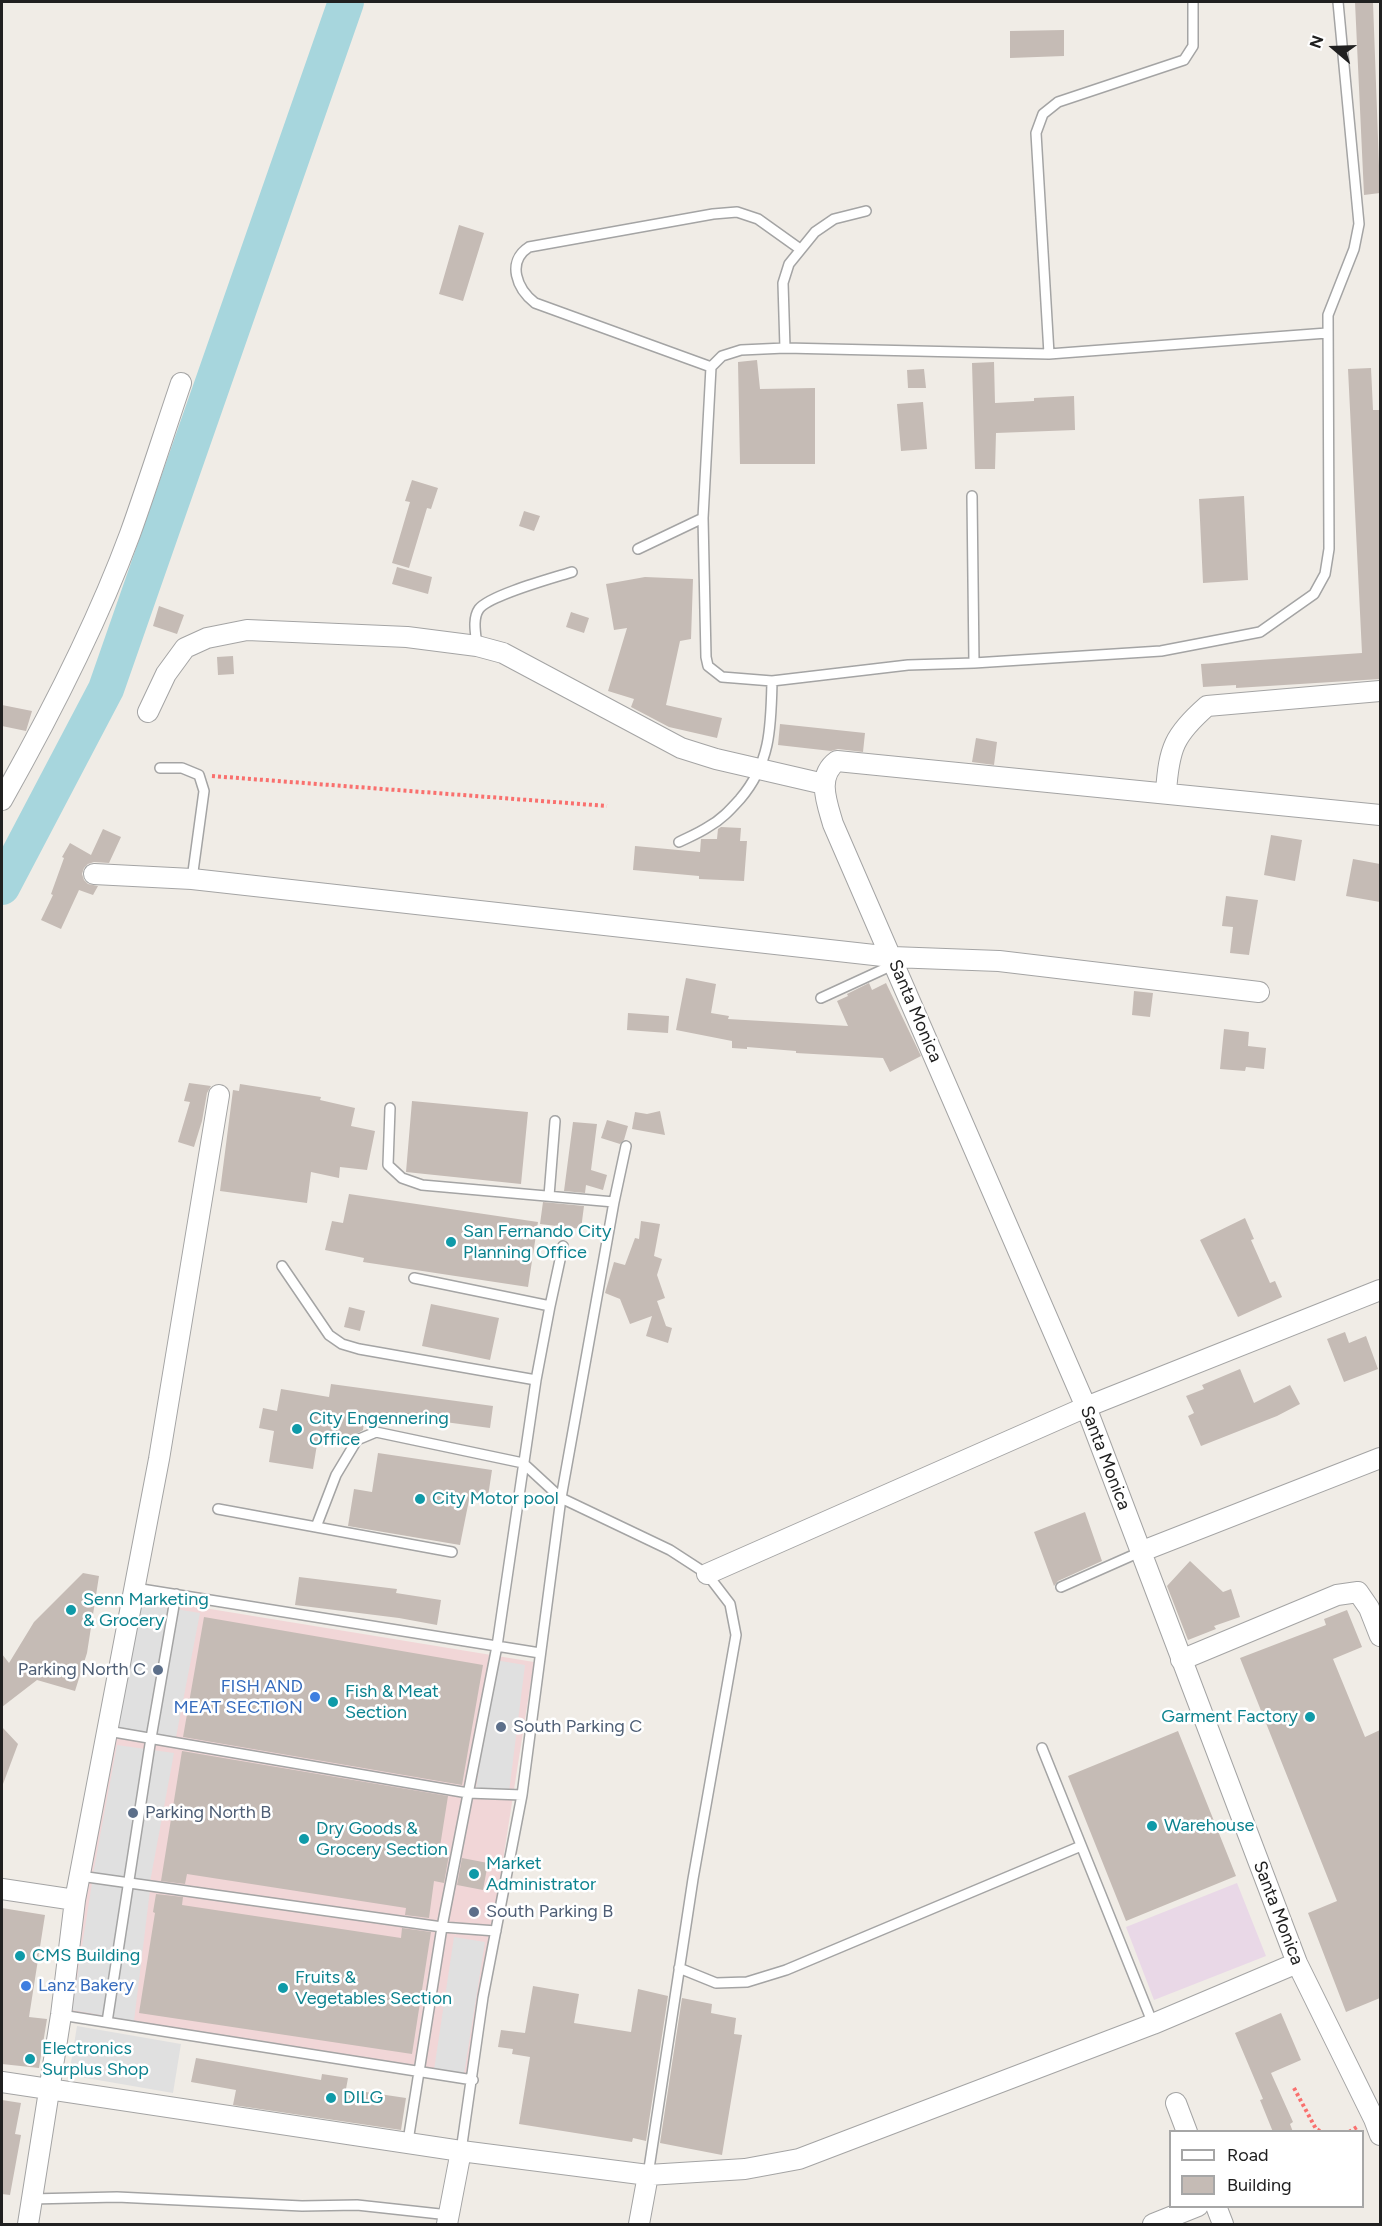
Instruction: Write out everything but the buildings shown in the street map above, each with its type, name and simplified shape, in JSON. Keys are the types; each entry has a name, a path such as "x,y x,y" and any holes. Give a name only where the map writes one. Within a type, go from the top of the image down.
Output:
{"street":[{"path":"2,800 88,635 129,536 181,383"},
{"path":"148,712 166,674 185,648 222,634 247,630 384,636 477,646 503,653 681,748 716,759 824,784 827,771 837,761 1380,814"},
{"path":"1166,792 1168,763 1177,737 1187,724 1208,706 1380,691"},
{"name":"Santa Monica","path":"824,784 833,824 1086,1407 1180,1660 1297,1963 1374,2119 1380,2136"},
{"path":"94,874 192,879 893,960 999,961 1259,992"},
{"path":"27,2224 61,2015 75,1900 161,1447 219,1095"},
{"path":"707,1574 1086,1407 1380,1290"},
{"path":"1140,1552 1380,1458"},
{"path":"1180,1660 1337,1594 1358,1592 1369,1608 1380,1636"},
{"path":"2,1889 75,1900"},
{"path":"2,2082 408,2141 461,2151 648,2175 745,2169 799,2159 1153,2024 1297,1963"},
{"path":"1176,2103 1186,2130"},
{"path":"448,2220 461,2151"},
{"path":"639,2224 648,2175"},
{"path":"1153,2224 1193,2208"},
{"path":"1217,2208 1223,2224"}],"lane":[{"path":"1049,354 1036,133 1043,114 1058,102 1184,60 1193,46 1193,2"},
{"path":"1327,333 1049,354 785,348 741,350 722,356 711,367 703,518 705,640 708,666 722,677 772,681 908,665 1161,651 1260,632 1314,594 1325,574 1329,549 1328,315 1354,249 1359,224 1338,2"},
{"path":"785,348 783,283 789,264 815,232 834,219 866,211"},
{"path":"711,367 535,303 524,295 518,284 516,261 521,252 529,247 713,214 738,212 758,219 800,249"},
{"path":"972,496 974,663"},
{"path":"638,549 703,518"},
{"path":"477,646 475,622 479,609 485,604 509,593 572,572"},
{"path":"679,842 710,826 728,813 761,769 771,723 772,681"},
{"path":"160,768 182,768 200,775 204,791 192,879"},
{"path":"821,998 893,960"},
{"path":"390,1108 388,1165 402,1178 422,1185 614,1202"},
{"path":"549,1196 555,1121"},
{"path":"461,2151 473,2080 483,1997 522,1796 561,1497 626,1146"},
{"path":"408,2141 442,1927 497,1646 536,1380 564,1246"},
{"path":"282,1266 329,1335 342,1344 359,1349 536,1380"},
{"path":"414,1278 550,1306"},
{"path":"316,1527 336,1475 357,1440 376,1432 524,1463 561,1497 670,1550 707,1574 730,1604 736,1635 679,1968 648,2175"},
{"path":"218,1509 452,1552"},
{"path":"1061,1587 1140,1552"},
{"path":"135,1588 540,1653"},
{"path":"107,2022 176,1594"},
{"path":"108,1731 468,1793 522,1796"},
{"path":"1042,1748 1153,2024"},
{"path":"679,1968 716,1983 747,1982 757,1979 786,1970 1081,1846"},
{"path":"80,1876 442,1927 496,1931"},
{"path":"61,2015 473,2080"},
{"path":"31,2199 117,2197 302,2206 357,2205 448,2220"}],"path":[{"path":"200,775 607,806"},
{"path":"1294,2088 1318,2130"}],"shaded area":[{"path":"137,1597 534,1662 469,2077 65,2013"},
{"name":"Parking North C","path":"139,1603 200,1613 176,1737 118,1728"},
{"name":"South Parking C","path":"495,1660 525,1665 509,1792 476,1789"},
{"name":"Parking North B","path":"117,1745 174,1753 150,1882 93,1874"},
{"path":"92,1883 150,1890 134,2021 72,2010"},
{"path":"1237,1883 1266,1956 1154,2000 1126,1927"},
{"path":"454,1937 485,1942 464,2074 434,2070"},
{"path":"77,2026 181,2044 173,2093 69,2075"}],"waterway":[{"path":"2,887 106,689 346,2"}],"place":[{"name":"San Fernando City Planning Office","path":"451,1242"},
{"name":"City Engennering Office","path":"297,1429"},
{"name":"City Motor pool","path":"420,1499"},
{"name":"Senn Marketing & Grocery","path":"71,1610"},
{"name":"Parking North C","path":"158,1670"},
{"name":"FISH AND MEAT SECTION","path":"315,1697"},
{"name":"Fish & Meat Section","path":"333,1702"},
{"name":"Garment Factory","path":"1310,1717"},
{"name":"South Parking C","path":"501,1727"},
{"name":"Parking North B","path":"133,1813"},
{"name":"Warehouse","path":"1152,1826"},
{"name":"Dry Goods & Grocery Section","path":"304,1839"},
{"name":"Market Administrator","path":"474,1874"},
{"name":"South Parking B","path":"474,1912"},
{"name":"CMS Building","path":"20,1956"},
{"name":"Lanz Bakery","path":"26,1986"},
{"name":"Fruits & Vegetables Section","path":"283,1988"},
{"name":"Electronics Surplus Shop","path":"30,2059"},
{"name":"DILG","path":"331,2098"}]}
